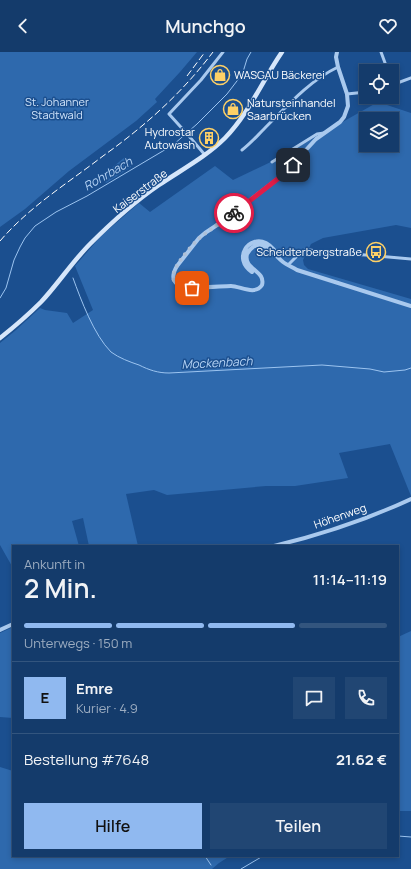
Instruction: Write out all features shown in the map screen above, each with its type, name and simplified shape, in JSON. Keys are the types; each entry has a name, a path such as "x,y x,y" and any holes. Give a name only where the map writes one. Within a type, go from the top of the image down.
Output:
{"main road":[{"name":"Kaiserstraße","path":"0,338 13,328 41,301 84,250 106,229 159,185 205,155 223,140 245,114 282,52"}],"street":[{"path":"205,155 169,114 202,80 223,52"},
{"path":"337,52 336,57 338,67 347,94 348,106 344,117 340,122 316,139 284,174 205,233 174,270 173,278 176,283 192,288 232,286 258,290 261,288 263,283 262,279 260,275 250,267 247,262 247,256 248,252 254,246 264,245 288,265 297,270 411,306"},
{"path":"381,52 385,64"},
{"path":"242,150 311,84 338,67"},
{"path":"399,81 411,78"},
{"path":"347,94 359,93"},
{"path":"272,162 317,134 327,132"},
{"path":"288,265 305,250 411,259"},
{"name":"Höhenweg","path":"277,545 339,527 411,499"},
{"path":"0,630 12,624"}],"green space":[{"name":"St. Johanner Stadtwald","path":"0,52 197,52 155,99 157,102 136,121 69,171 25,209 0,227"},
{"path":"374,104 384,104 411,113 411,228 396,225 323,238 311,244 303,260 304,265 308,269 411,299 411,496 390,444 339,453 348,478 295,486 266,486 167,495 154,490 126,494 138,545 89,545 83,518 72,521 79,545 12,545 12,566 0,545 0,343 40,308 67,313 73,323 93,310 75,266 101,236 139,203 150,212 215,166 233,180 275,160 359,113 359,152 399,152 399,112 360,112"},
{"path":"125,157 131,167 106,183 102,176"},
{"path":"12,627 12,718 0,717 0,633"},
{"path":"411,631 411,811 399,811 399,637"},
{"path":"0,767 12,771 12,857 228,857 212,869 0,869"}],"waterway":[{"name":"Rohrbach","path":"0,298 6,288 14,260 20,247 35,226 56,212 87,196 173,145 197,124 227,94 243,72 251,52"},
{"name":"Mockenbach","path":"73,278 84,307 94,327 111,352 125,360 154,371 169,373 322,365 370,369 384,372 411,368"},
{"path":"399,836 411,837"},
{"path":"206,857 211,865"},
{"path":"241,869 261,857"}],"railway":[{"path":"187,76 205,52"},
{"path":"0,241 36,206 119,145 148,121 176,95 213,52"}],"way so far":[{"path":"192,288 179,286 173,278 174,270 205,233 234,213"}],"place":[{"name":"WASGAU Bäckerei","path":"220,75"},
{"name":"Natursteinhandel Saarbrücken","path":"233,109"},
{"name":"Hydrostar Autowash","path":"209,138"},
{"name":"Scheidterbergstraße","path":"376,252"}],"route":[{"path":"234,213 272,184 293,165"}]}
